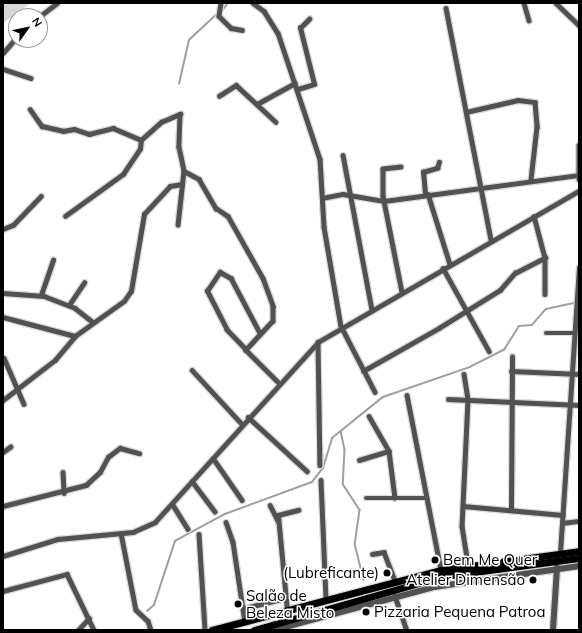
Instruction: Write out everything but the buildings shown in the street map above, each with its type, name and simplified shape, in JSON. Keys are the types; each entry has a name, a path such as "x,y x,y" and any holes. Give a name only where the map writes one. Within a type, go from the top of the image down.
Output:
{"main road":[{"path":"212,630 395,580 441,570 468,565 579,551"},
{"path":"254,630 415,582 551,560 579,558"}],"street":[{"path":"48,10 57,3"},
{"path":"221,3 218,8 219,16 231,28 242,30"},
{"path":"253,3 264,11 278,33 296,83 320,159 325,234 341,326 375,392"},
{"path":"524,3 529,20"},
{"path":"556,3 579,25"},
{"path":"446,8 491,240"},
{"path":"298,89 311,86 314,82 300,28 309,19"},
{"path":"3,69 31,78"},
{"path":"257,104 296,83"},
{"path":"219,96 235,84 276,122"},
{"path":"466,112 518,100 535,102 537,127 531,180"},
{"path":"30,110 42,126 63,131 74,129 89,134 113,128 141,140"},
{"path":"65,216 123,174 140,149 141,140 161,122 180,114 178,147 184,171 178,225"},
{"path":"579,144 579,179"},
{"path":"344,155 350,195 372,310"},
{"path":"439,162 437,168 423,172 426,194 450,264"},
{"path":"401,167 383,168 384,201 402,292"},
{"path":"184,171 199,179 216,208 228,216 263,278 274,316 246,350"},
{"path":"322,198 350,195 384,201 426,194 579,175"},
{"path":"3,400 55,360 75,336 93,322 120,305 131,291 144,213 172,184 182,184"},
{"path":"3,556 58,539 121,533 155,522 173,505 278,382 318,342 341,326 372,310 491,240 579,191"},
{"path":"3,229 14,225 41,196"},
{"path":"534,216 545,258 546,294"},
{"path":"363,371 500,290 515,273 545,258"},
{"path":"41,295 53,260"},
{"path":"443,268 489,351"},
{"path":"560,553 571,373 575,333 577,327 579,268"},
{"path":"260,333 231,278 220,272 207,291 227,330 278,382"},
{"path":"69,305 84,283"},
{"path":"3,293 41,295 69,305 93,322"},
{"path":"3,317 75,336"},
{"path":"546,333 575,333"},
{"path":"318,342 320,465"},
{"path":"511,509 510,400 512,357"},
{"path":"4,358 16,391 24,404"},
{"path":"192,370 242,424"},
{"path":"511,372 579,374"},
{"path":"464,374 468,400 463,506 468,565"},
{"path":"407,396 441,570"},
{"path":"448,399 510,400 579,405"},
{"path":"369,416 389,451 394,498"},
{"path":"248,417 307,471"},
{"path":"3,452 10,447"},
{"path":"3,506 64,493 94,478 108,457 120,448 139,453"},
{"path":"359,460 389,451"},
{"path":"212,458 242,500"},
{"path":"63,472 64,493"},
{"path":"322,480 326,599"},
{"path":"192,481 215,511"},
{"path":"366,498 427,498"},
{"path":"173,505 188,530"},
{"path":"270,505 278,521 287,610"},
{"path":"463,506 511,509 563,515"},
{"path":"278,521 281,513 298,510"},
{"path":"562,523 579,521"},
{"path":"226,522 234,542 245,608 245,622"},
{"path":"121,533 136,610 148,621 151,630"},
{"path":"199,534 206,630"},
{"path":"372,554 384,552 395,580"},
{"path":"274,630 395,596 475,579 579,566"},
{"path":"553,630 558,568"},
{"path":"3,591 66,573 94,630"},
{"path":"395,596 407,630"},
{"path":"245,608 285,598"},
{"path":"78,630 89,618"}],"shaded area":[{"path":"3,3 31,3 24,8 8,8 8,19 3,23"}],"waterway":[{"path":"222,11 228,3"},
{"path":"179,84 189,40 218,13"},
{"path":"147,611 154,605 175,541 225,514 312,482 323,468 332,438 383,397 470,367 504,350 519,326 532,325 546,309 579,302"},
{"path":"341,431 345,450 343,484 360,510 355,544 364,580"}],"place":[{"name":"Bem Me Quer","path":"435,560"},
{"name":"(Lubreficante)","path":"387,573"},
{"name":"Atelier Dimensão","path":"533,580"},
{"name":"Salão de Beleza Misto","path":"238,604"},
{"name":"Pizzaria Pequena Patroa","path":"366,612"}]}
